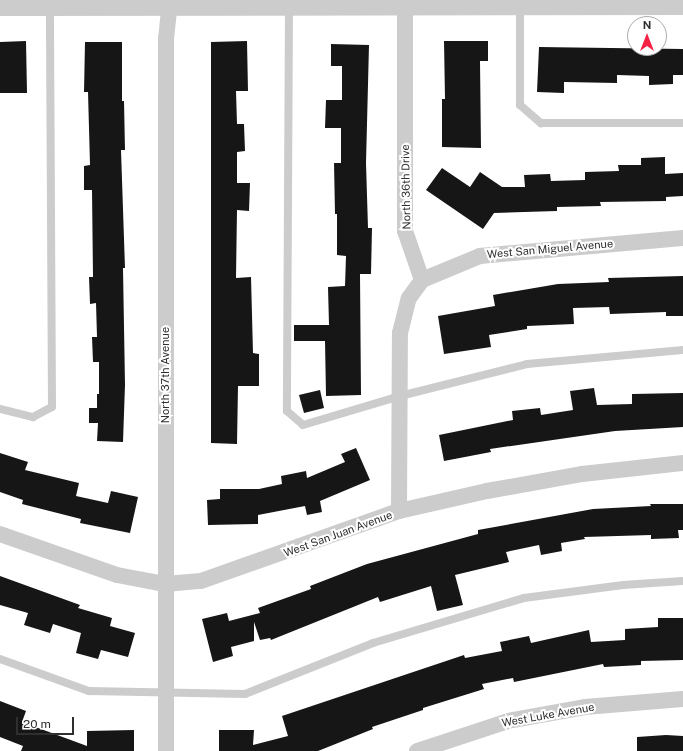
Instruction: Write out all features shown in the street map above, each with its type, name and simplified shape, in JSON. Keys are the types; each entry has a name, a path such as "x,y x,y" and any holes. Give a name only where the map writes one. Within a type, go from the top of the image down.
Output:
{"street":[{"path":"0,8 50,4 520,4 683,7"},
{"name":"North 37th Avenue","path":"166,751 166,40 169,4"},
{"name":"North 36th Drive","path":"405,4 405,231 422,280"},
{"name":"West San Miguel Avenue","path":"422,280 480,256 683,238"},
{"path":"399,511 400,333 409,298 422,280"},
{"name":"West San Juan Avenue","path":"0,534 117,575 165,584 201,581 246,567 399,511 487,490 566,477 683,463"},
{"name":"West Luke Avenue","path":"417,751 508,721 585,707 683,699"}],"lane":[{"path":"0,409 33,417 52,407 50,4"},
{"path":"289,4 288,411 303,425 400,396 527,364 683,350"},
{"path":"520,4 520,105 541,123 683,123"},
{"path":"0,659 89,692 246,694 373,643 524,598 623,585 683,581"}],"building":[{"path":"26,41 27,93 0,93 0,42"},
{"path":"247,41 248,91 236,91 237,124 244,124 245,151 237,152 237,183 250,183 249,211 237,210 236,278 251,277 253,353 259,354 259,386 238,386 237,444 211,443 211,42"},
{"path":"444,41 488,41 488,61 480,61 481,148 442,147 442,99 445,99"},
{"path":"85,42 122,42 122,101 124,101 125,150 121,150 125,268 123,268 125,385 123,442 97,441 98,423 89,423 89,408 97,408 97,394 99,394 99,362 93,362 92,337 97,337 96,303 90,304 89,277 93,277 92,190 84,190 84,166 90,165 88,92 84,92"},
{"path":"331,44 369,45 366,163 368,228 372,228 371,274 360,274 361,395 326,396 325,341 294,341 294,325 329,325 328,287 345,286 346,256 337,255 337,214 335,214 334,163 341,163 341,128 325,128 326,100 342,100 342,66 331,66"},
{"path":"539,47 627,48 627,56 667,56 667,49 683,49 683,75 673,75 673,84 649,85 649,76 617,75 617,83 564,82 564,93 537,92"},
{"path":"665,157 665,174 683,173 683,196 666,197 666,201 600,202 601,206 557,207 557,211 494,213 483,229 426,190 442,168 470,187 480,172 502,187 525,187 524,175 550,174 551,181 585,180 585,172 619,171 618,165 641,165 641,158"},
{"path":"683,276 683,316 666,316 666,312 610,314 609,307 573,308 574,324 527,326 527,329 489,335 491,347 444,354 438,316 495,306 493,295 558,284 609,282 608,278"},
{"path":"594,388 597,405 632,404 632,394 683,393 683,427 615,431 490,449 491,452 444,461 439,435 513,420 512,411 540,408 541,415 573,410 570,391"},
{"path":"320,390 324,408 304,413 299,395"},
{"path":"356,448 370,480 320,501 322,512 307,515 305,506 258,515 258,524 208,525 207,500 220,499 220,489 259,489 282,484 281,476 306,471 307,478 345,462 341,454"},
{"path":"0,453 28,462 25,470 79,483 76,496 108,503 111,491 138,497 130,533 80,523 81,519 22,504 23,500 0,492"},
{"path":"650,504 683,504 683,530 678,530 679,538 651,539 651,535 584,537 585,539 561,543 562,551 541,555 539,545 506,552 509,562 455,575 463,605 437,611 431,586 380,602 378,597 271,640 270,638 260,640 254,622 254,641 231,647 233,656 213,662 202,619 227,613 229,621 260,613 258,608 311,589 310,586 367,564 478,534 478,530 593,509 651,506"},
{"path":"0,576 80,605 78,608 112,618 110,626 135,633 128,657 101,650 98,659 76,653 81,633 53,624 50,633 24,625 28,613 0,605"},
{"path":"658,618 683,618 683,660 641,661 641,665 604,667 603,664 514,682 513,678 482,684 484,689 423,708 423,710 372,727 373,729 318,751 219,751 219,730 254,730 253,745 288,736 282,716 464,655 465,658 502,651 500,642 529,636 531,643 589,630 591,642 625,640 625,629 658,627"},
{"path":"0,701 26,711 22,722 87,746 87,731 134,730 134,751 21,751 23,746 0,737"},
{"path":"666,735 683,736 683,751 637,751 637,737"}]}
